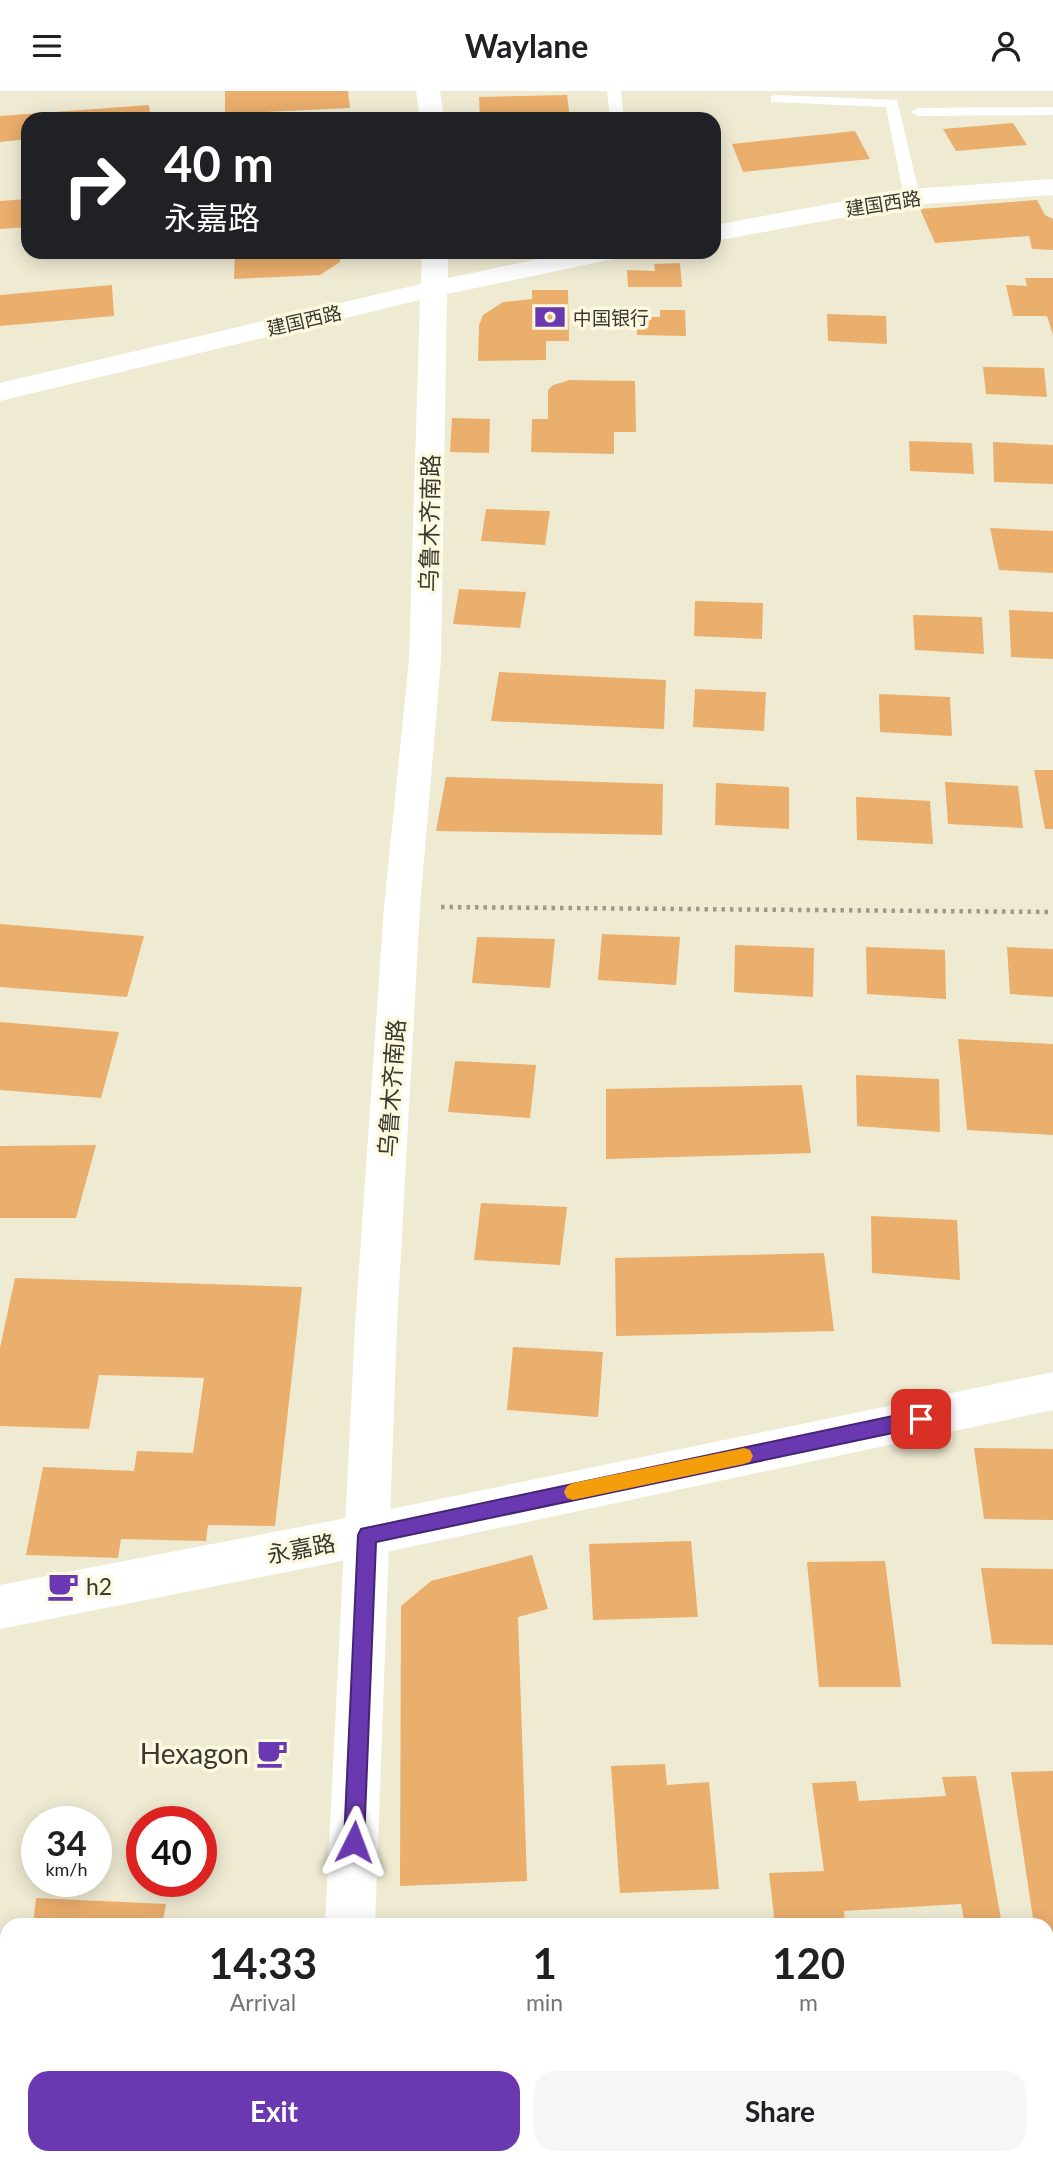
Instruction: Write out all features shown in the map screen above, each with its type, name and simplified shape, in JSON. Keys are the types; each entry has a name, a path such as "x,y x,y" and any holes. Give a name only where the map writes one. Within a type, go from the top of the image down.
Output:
{"street":[{"path":"428,91 431,112"},
{"name":"建国西路","path":"721,232 912,197 1053,187"},
{"name":"乌鲁木齐南路","path":"350,1918 376,1326 402,907 425,660 435,259"},
{"name":"建国西路","path":"0,392 435,289 576,259"},
{"name":"永嘉路","path":"0,1607 367,1535 1053,1391"}],"lane":[{"path":"614,91 616,112"},
{"path":"776,99 892,103 912,197"},
{"path":"918,112 1053,111"}],"path":[{"path":"402,907 1053,912"}],"building":[{"path":"225,91 348,91 350,108 267,112 225,112"},
{"path":"567,95 569,112 480,112 479,97"},
{"path":"149,105 150,112 54,112"},
{"path":"21,114 21,140 0,142 0,116"},
{"path":"1013,123 1027,145 956,151 943,129"},
{"path":"855,131 870,159 743,172 732,144"},
{"path":"21,200 21,228 0,229 0,201"},
{"path":"1037,200 1045,215 1053,219 1053,250 1032,249 1029,236 935,243 920,209"},
{"path":"235,259 340,259 340,262 320,275 234,279"},
{"path":"680,263 682,287 628,287 627,270 655,271 654,264"},
{"path":"1025,278 1053,278 1053,335 1047,316 1013,316 1006,285 1027,286"},
{"path":"112,285 114,316 0,326 0,295"},
{"path":"532,290 568,290 569,341 546,341 546,360 478,361 479,325 483,315 503,302 532,299"},
{"path":"660,310 685,310 686,336 637,335 636,317 660,317"},
{"path":"827,314 886,316 887,344 828,341"},
{"path":"983,367 1044,368 1047,397 986,394"},
{"path":"570,380 635,381 636,432 614,432 614,454 531,452 532,419 548,419 548,390 553,385"},
{"path":"452,418 490,419 489,453 450,452"},
{"path":"909,441 972,443 974,474 910,471"},
{"path":"993,442 1053,445 1053,484 994,482"},
{"path":"486,509 550,511 545,545 481,541"},
{"path":"990,528 1053,531 1053,573 999,570"},
{"path":"459,589 526,592 520,628 453,624"},
{"path":"695,601 763,603 762,639 694,636"},
{"path":"1009,610 1053,612 1053,659 1011,657"},
{"path":"913,615 982,617 984,654 915,650"},
{"path":"499,672 666,680 664,729 491,721"},
{"path":"695,689 766,692 764,731 693,727"},
{"path":"879,694 950,697 952,736 880,732"},
{"path":"1034,770 1053,770 1053,829 1045,829"},
{"path":"446,777 663,784 662,835 436,831"},
{"path":"945,782 1018,786 1023,828 948,824"},
{"path":"716,783 789,787 789,829 715,825"},
{"path":"856,797 930,801 933,844 857,840"},
{"path":"0,924 144,936 127,997 0,987"},
{"path":"602,934 680,937 676,985 598,980"},
{"path":"477,937 555,939 550,988 472,983"},
{"path":"735,945 814,948 813,997 734,992"},
{"path":"866,947 945,950 946,999 867,994"},
{"path":"1007,947 1053,949 1053,997 1010,994"},
{"path":"0,1022 119,1032 101,1098 0,1090"},
{"path":"958,1039 1053,1044 1053,1135 967,1130"},
{"path":"455,1061 536,1065 530,1118 448,1112"},
{"path":"856,1075 939,1079 940,1132 857,1126"},
{"path":"802,1085 811,1153 606,1159 606,1089"},
{"path":"96,1145 76,1218 0,1218 0,1146"},
{"path":"481,1203 567,1207 560,1265 474,1260"},
{"path":"871,1216 957,1220 960,1280 872,1273"},
{"path":"824,1253 834,1331 616,1336 615,1258"},
{"path":"15,1278 302,1287 275,1526 208,1525 206,1541 121,1539 118,1558 26,1555 43,1467 134,1471 137,1451 193,1453 204,1378 99,1375 89,1429 0,1426 0,1348"},
{"path":"513,1347 603,1352 598,1417 507,1410"},
{"path":"974,1448 1053,1449 1053,1520 984,1519"},
{"path":"691,1541 698,1617 593,1620 589,1544"},
{"path":"532,1555 548,1609 518,1617 527,1881 400,1886 401,1606 431,1581"},
{"path":"885,1561 901,1687 819,1687 807,1562"},
{"path":"981,1568 1053,1569 1053,1645 992,1644"},
{"path":"665,1764 667,1785 709,1782 719,1889 620,1893 611,1766"},
{"path":"1053,1771 1053,1918 1033,1918 1011,1772"},
{"path":"976,1776 1001,1918 964,1918 961,1904 844,1911 844,1918 774,1918 769,1873 824,1871 812,1783 856,1781 859,1801 946,1796 942,1777"},
{"path":"36,1898 166,1904 163,1918 34,1918"}],"slow traffic":[{"path":"573,1492 744,1456"}],"place":[{"name":"中国银行","path":"550,317"},
{"name":"h2","path":"63,1586"},
{"name":"Hexagon","path":"272,1753"}],"route":[{"path":"354,1842 367,1535 921,1419"}]}
